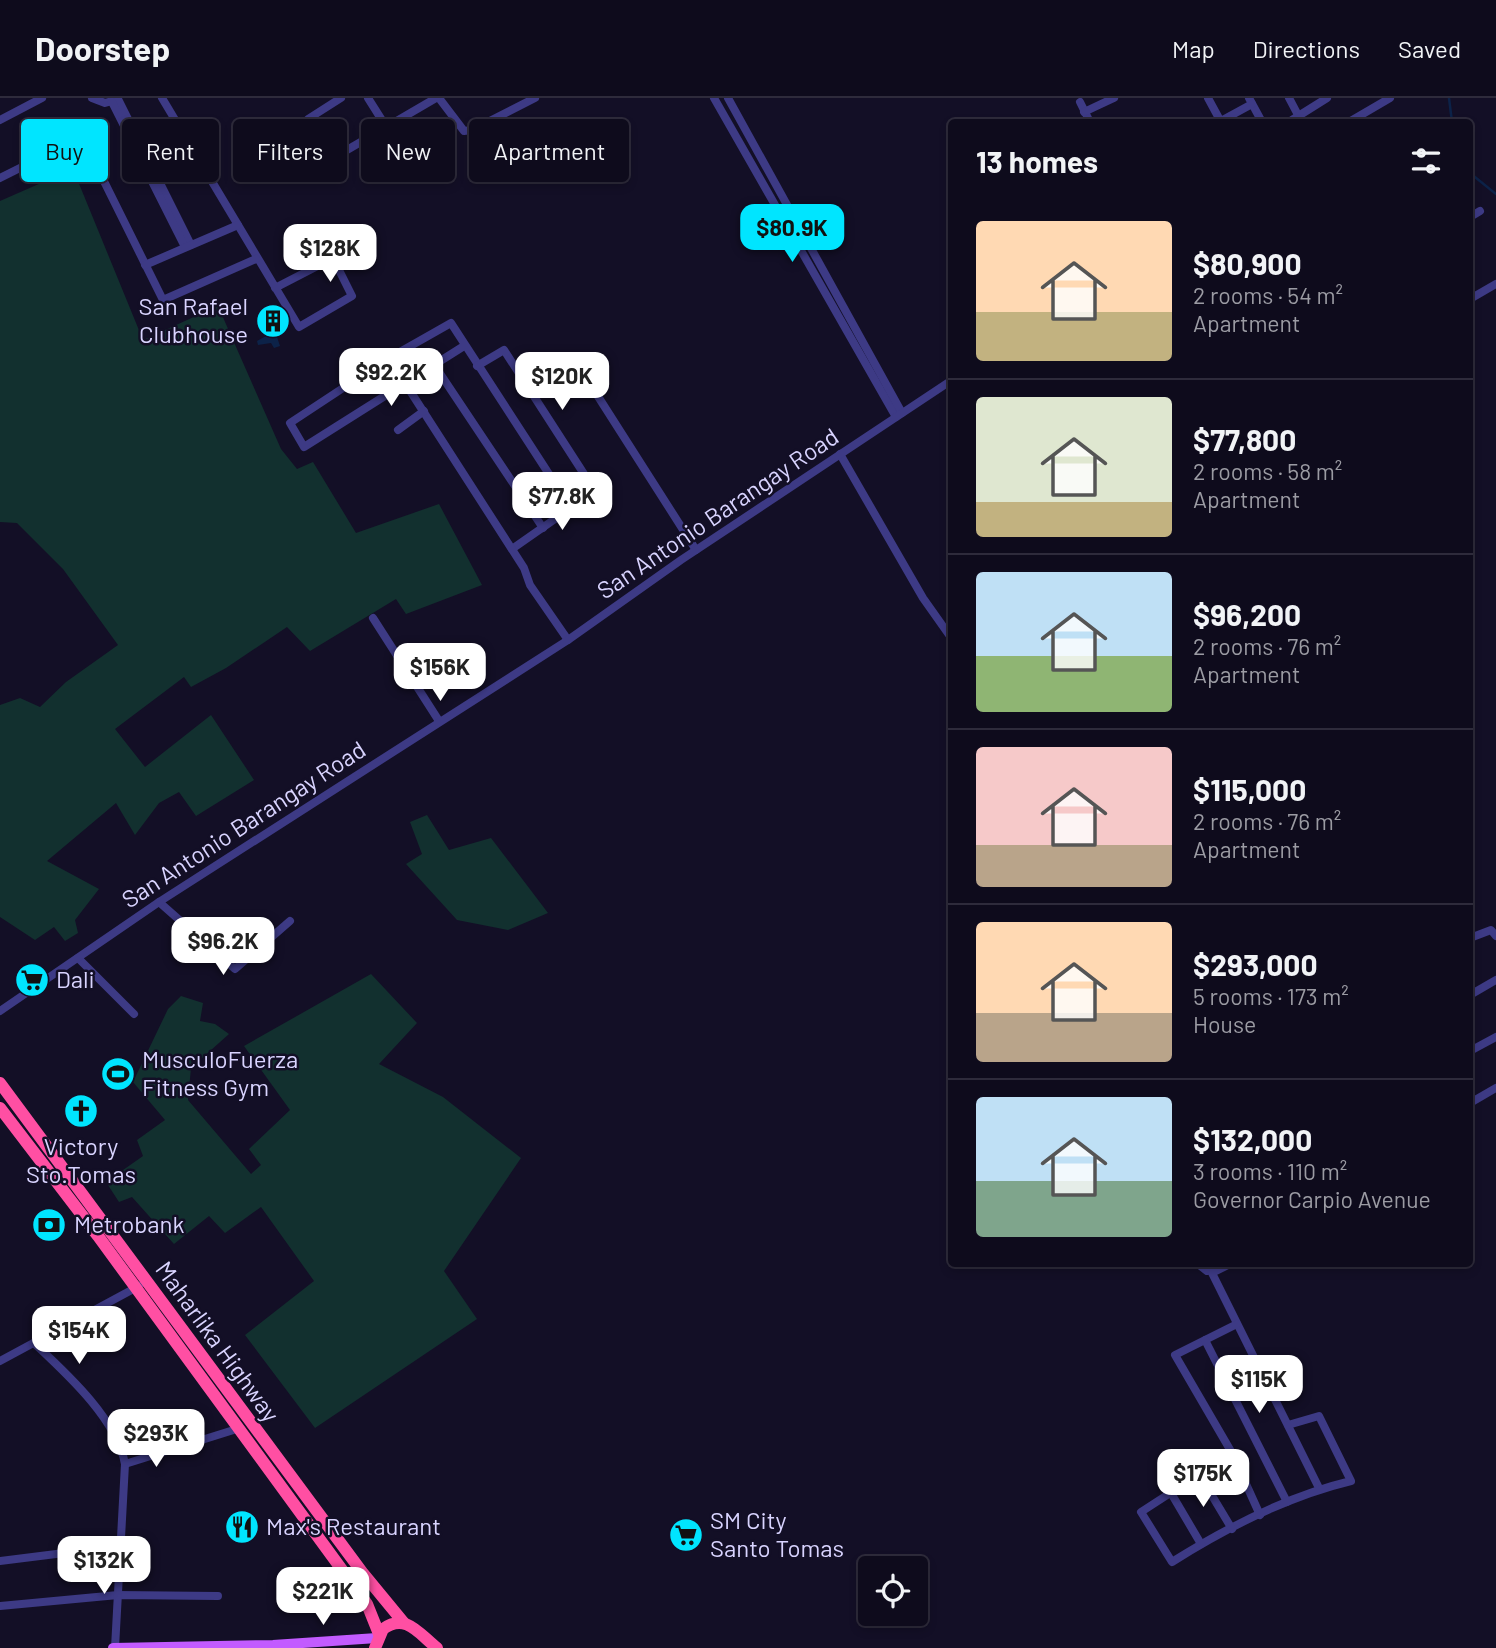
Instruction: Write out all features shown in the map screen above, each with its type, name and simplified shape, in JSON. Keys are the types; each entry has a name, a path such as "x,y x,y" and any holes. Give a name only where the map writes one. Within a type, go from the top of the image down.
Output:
{"highway":[{"name":"Maharlika Highway","path":"0,1083 240,1428 367,1604 377,1640"},
{"name":"Maharlika Highway","path":"0,1108 141,1284 362,1572 404,1623 420,1633"},
{"path":"377,1640 389,1625 404,1623"},
{"path":"420,1633 424,1648"},
{"path":"420,1633 437,1648"}],"main road":[{"path":"114,1648 278,1647 377,1640"}],"street":[{"path":"0,120 42,98"},
{"path":"92,98 117,100 188,246"},
{"path":"162,98 256,259 299,327 352,296 333,258 275,288"},
{"path":"308,119 341,98"},
{"path":"368,98 381,119"},
{"path":"394,119 419,101 437,98 464,131 472,130 535,98"},
{"path":"714,98 899,415"},
{"path":"728,98 899,415"},
{"path":"1084,112 1114,98"},
{"path":"1208,98 1218,119"},
{"path":"1289,98 1295,118 1327,98"},
{"path":"1354,119 1390,98"},
{"path":"1224,119 1250,101 1260,119"},
{"path":"1080,102 1088,119"},
{"path":"0,178 71,144 84,141 163,300 256,259"},
{"path":"1473,214 1480,211"},
{"path":"145,265 238,225"},
{"path":"1473,297 1496,284"},
{"path":"464,346 303,447 290,423 384,361 451,323 571,508"},
{"path":"477,366 504,350 595,491 512,549"},
{"path":"435,366 543,528"},
{"path":"405,383 512,549 530,586 568,640"},
{"name":"San Antonio Barangay Road","path":"0,1012 159,902 568,640 696,550 948,383"},
{"path":"592,387 696,550"},
{"path":"398,430 425,411"},
{"path":"840,454 923,597 948,633"},
{"path":"373,618 439,721"},
{"path":"159,902 235,969 290,922"},
{"path":"1473,937 1491,930 1496,936"},
{"path":"78,958 134,1014"},
{"path":"1473,993 1496,980"},
{"path":"1473,1049 1496,1037"},
{"path":"1473,1100 1496,1088"},
{"path":"1224,1267 1212,1273 1319,1488"},
{"path":"0,1361 141,1284"},
{"path":"1237,1324 1175,1355 1232,1453 1260,1515"},
{"path":"1205,1340 1287,1502"},
{"path":"34,1343 89,1397 122,1449 125,1464 114,1648"},
{"path":"1232,1453 1141,1512 1172,1562 1201,1544 1287,1502 1319,1488 1351,1481 1319,1416 1288,1425"},
{"path":"125,1464 240,1428"},
{"path":"1199,1474 1232,1529"},
{"path":"1171,1493 1201,1544"},
{"path":"0,1561 120,1546"},
{"path":"0,1606 118,1595 218,1596"}],"green space":[{"path":"43,182 78,182 143,340 218,306 281,449 297,469 313,462 356,533 439,504 482,585 406,614 396,599 310,651 287,627 226,668 191,687 184,677 115,729 145,767 211,715 254,780 196,816 179,792 159,803 135,835 116,803 47,861 99,889 75,920 78,933 65,941 54,927 35,940 0,917 0,705 20,698 40,707 66,682 118,645 63,569 17,523 0,522 0,201"},
{"path":"427,815 449,850 491,838 548,913 508,930 457,920 406,864 422,854 410,822"},
{"path":"371,974 417,1023 379,1064 443,1097 521,1158 444,1271 477,1319 315,1428 245,1335 314,1281 261,1207 225,1233 209,1216 174,1244 132,1197 119,1202 106,1182 143,1156 137,1140 165,1120 133,1082 168,1009 181,996 203,1003 200,1021 215,1024 229,1034 191,1068 188,1100 251,1174 261,1165 249,1149 290,1110 244,1046"}],"water":[{"path":"275,331 280,346 274,348 271,343 258,345 257,341"}],"waterway":[{"path":"1449,98 1452,119"},
{"path":"1473,175 1496,194"}],"place":[{"name":"San Rafael Clubhouse","path":"273,321"},
{"name":"Dali","path":"32,980"},
{"name":"MusculoFuerza Fitness Gym","path":"118,1074"},
{"name":"Victory Sto.Tomas","path":"81,1111"},
{"name":"Metrobank","path":"49,1225"},
{"name":"Max's Restaurant","path":"242,1527"},
{"name":"SM City Santo Tomas","path":"686,1535"}]}
